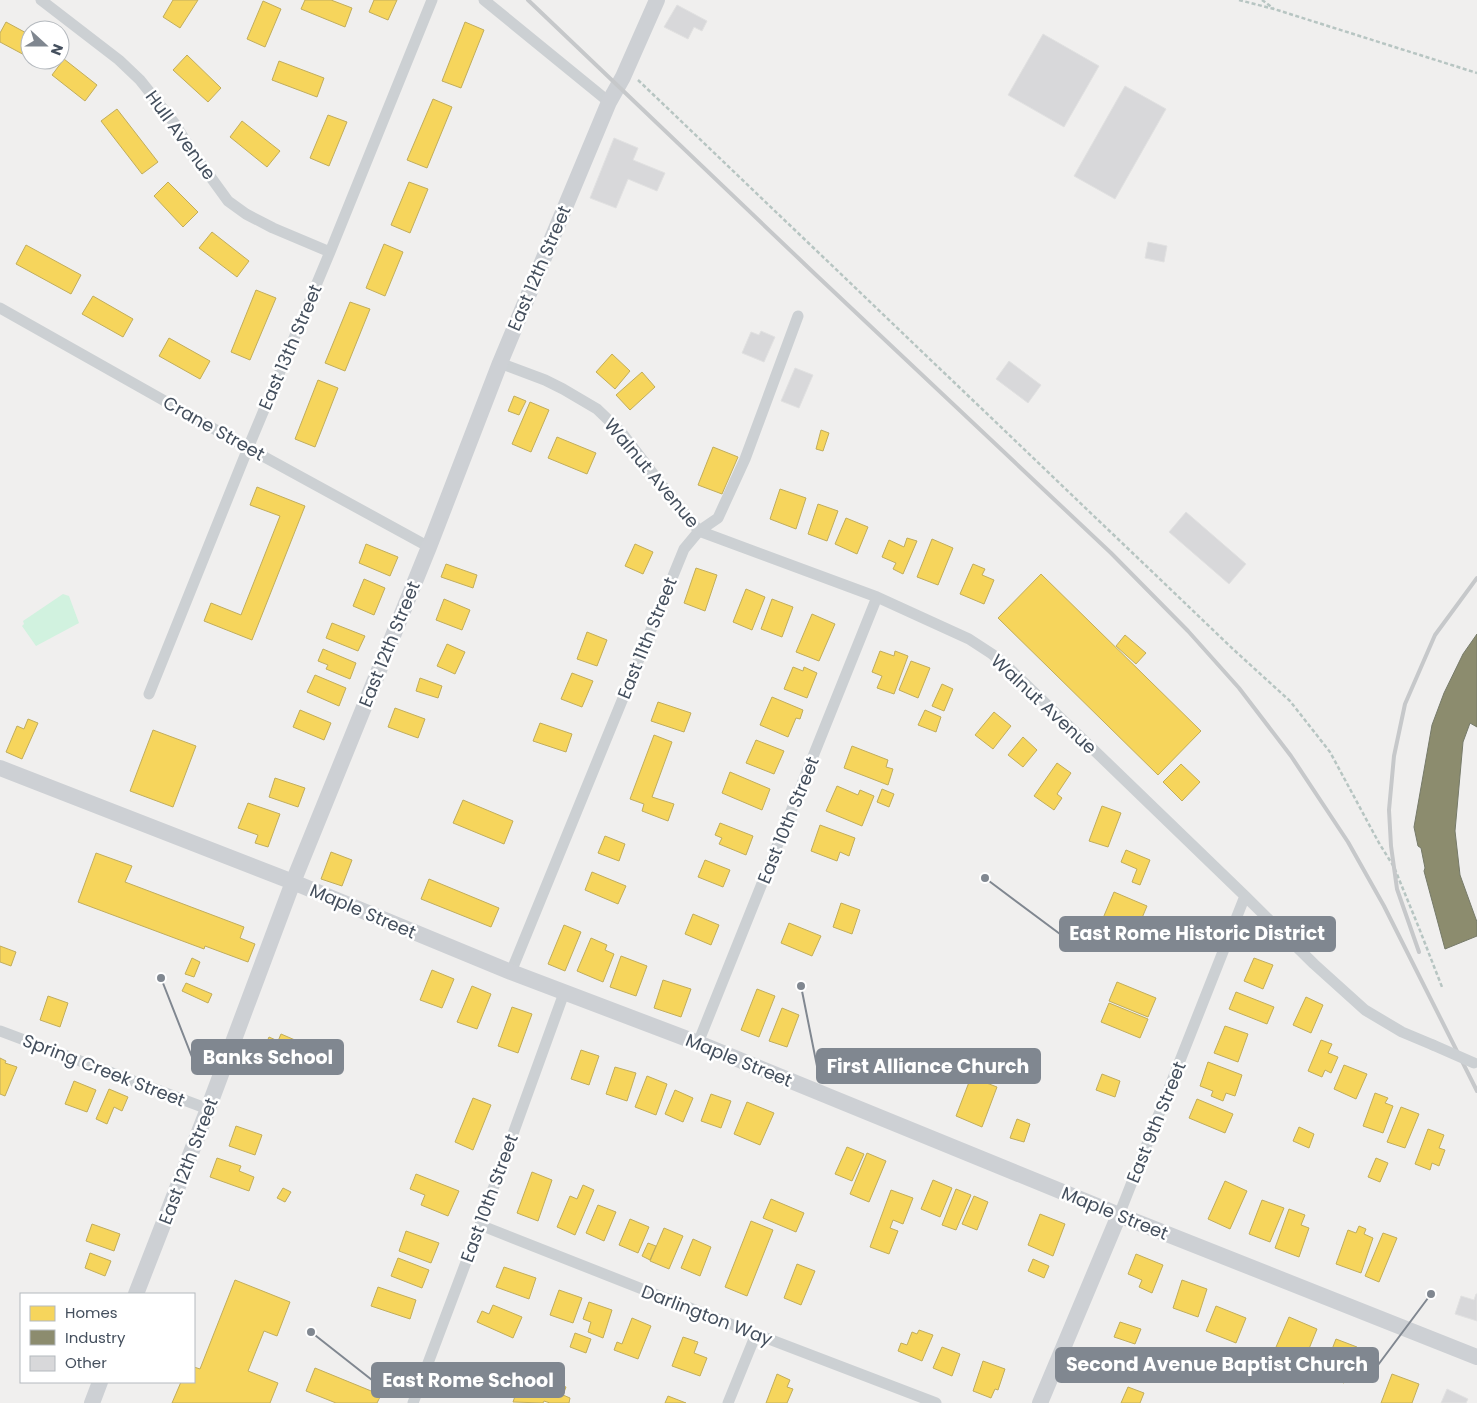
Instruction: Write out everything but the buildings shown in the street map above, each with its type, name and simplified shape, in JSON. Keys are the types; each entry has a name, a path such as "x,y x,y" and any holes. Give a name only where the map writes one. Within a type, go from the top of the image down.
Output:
{"main road":[{"name":"East 12th Street","path":"136,1293 208,1109 292,882 429,547 500,363 609,102 623,77 656,0"},
{"name":"Maple Street","path":"0,768 292,882 564,993 698,1043 1119,1215 1477,1357"},
{"name":"East 9th Street","path":"1040,1403 1119,1215"},
{"path":"92,1403 100,1383"}],"street":[{"name":"Hull Avenue","path":"41,0 119,60 140,80 175,124 191,150 228,201 246,214 274,228 330,252"},
{"name":"East 13th Street","path":"149,694 432,0"},
{"path":"484,0 609,102"},
{"name":"Crane Street","path":"0,308 248,448 429,547"},
{"name":"East 11th Street","path":"511,972 684,549 699,531 718,518 745,459 798,316"},
{"name":"Walnut Avenue","path":"500,363 563,389 597,409 622,433 660,484 699,531 877,597 969,639 992,654 1314,964 1365,1010 1402,1032 1476,1064"},
{"name":"East 10th Street","path":"698,1043 877,597"},
{"name":"East 9th Street","path":"1119,1215 1245,896"},
{"name":"East 10th Street","path":"413,1403 564,993"},
{"name":"Spring Creek Street","path":"0,1031 208,1109"},
{"name":"Darlington Way","path":"480,1225 936,1403"},
{"path":"728,1403 756,1334"}],"path":[{"path":"1238,0 1274,9 1477,73"},
{"path":"1262,0 1274,9"},
{"path":"626,69 1234,650 1290,701 1330,752 1394,867 1442,987"}],"green space":[{"path":"63,594 69,596 79,623 36,646 22,626 24,624 23,621"}],"railway":[{"path":"528,0 1111,553 1188,631 1239,688 1291,756 1348,842 1384,906 1477,1091"},
{"path":"1419,952 1397,889 1391,846 1389,810 1394,756 1405,704 1435,635 1477,578"}],"place":[{"name":"East Rome Historic District","path":"985,878"},
{"name":"Banks School","path":"161,978"},
{"name":"First Alliance Church","path":"801,986"},
{"name":"Second Avenue Baptist Church","path":"1431,1294"},
{"name":"East Rome School","path":"311,1332"}]}
